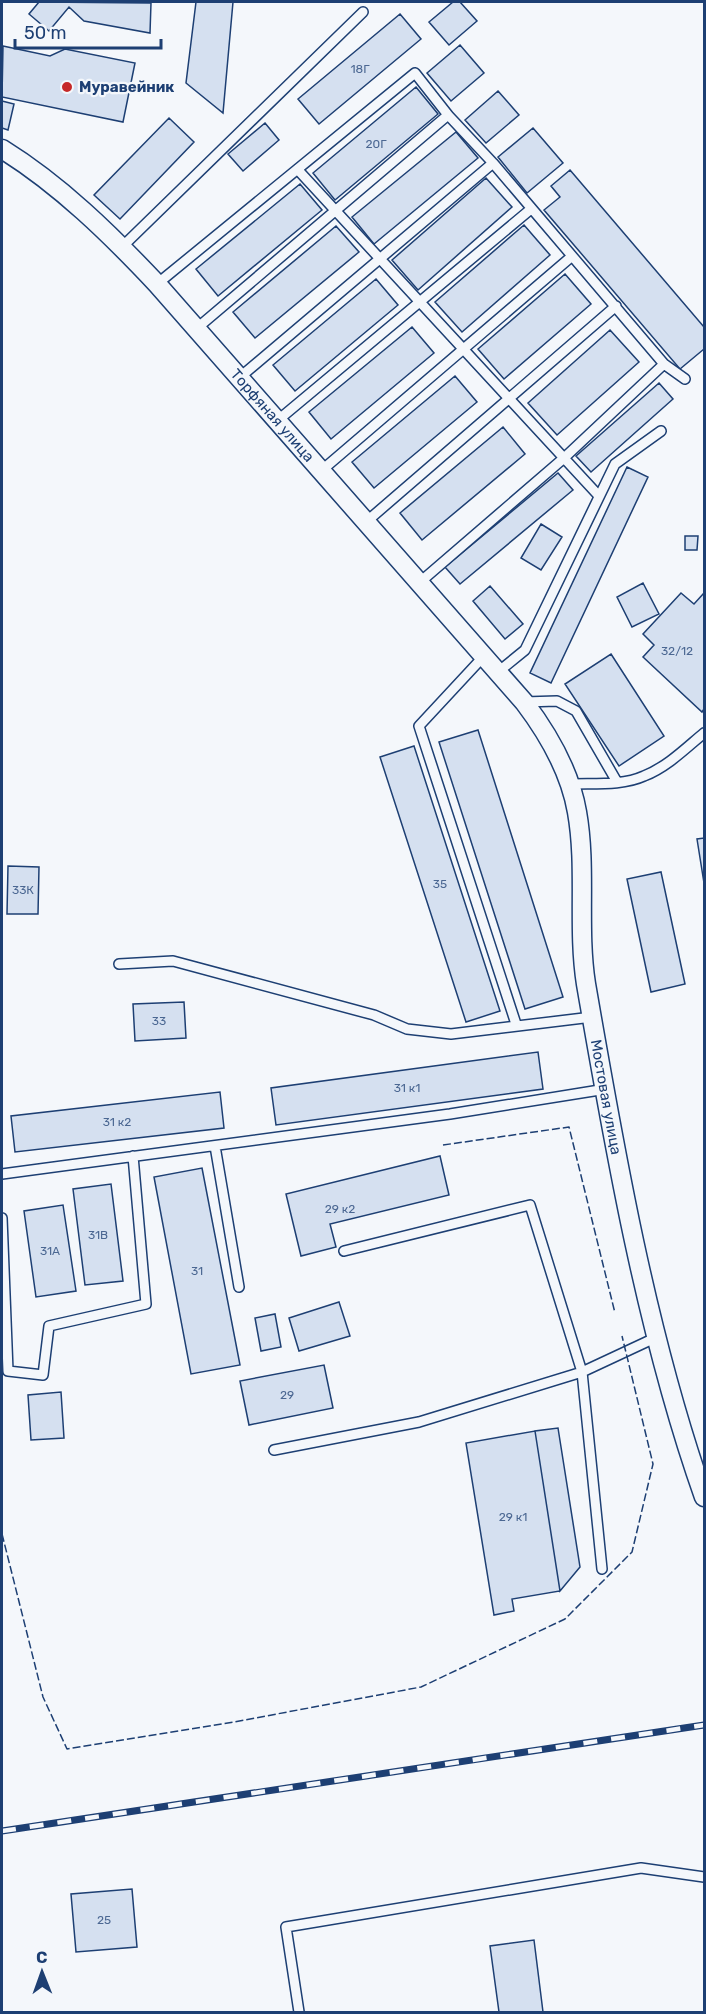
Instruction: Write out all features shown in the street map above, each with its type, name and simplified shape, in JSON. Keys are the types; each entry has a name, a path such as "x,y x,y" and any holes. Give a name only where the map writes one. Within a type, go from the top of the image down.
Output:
{"street":[{"name":"Торфяная улица","path":"2,149 63,195 122,247 157,284 524,702"},
{"name":"Мостовая улица","path":"524,702 547,734 570,784 578,814 582,948 592,1017 657,1337 705,1497"}],"lane":[{"path":"122,247 363,12"},
{"path":"157,284 415,73 448,115 493,163 664,364 685,379"},
{"path":"196,329 448,115"},
{"path":"239,378 493,163"},
{"path":"298,170 599,496"},
{"path":"277,421 531,209"},
{"path":"321,471 571,257"},
{"path":"366,522 616,306"},
{"path":"419,583 564,458 664,364"},
{"path":"498,672 525,650 615,464 661,431"},
{"path":"484,656 419,726 516,1024"},
{"path":"524,702 557,701 576,711 617,782"},
{"path":"570,784 617,782 644,777 705,733"},
{"path":"119,964 173,962 374,1015 407,1029 451,1034 516,1024 592,1017"},
{"path":"2,1174 450,1114 606,1089"},
{"path":"215,1146 239,1287"},
{"path":"2,1218 8,1371 43,1375 49,1326 146,1304 133,1156"},
{"path":"344,1251 530,1205 582,1372 602,1569"},
{"path":"273,1450 419,1422 582,1372 657,1337"},
{"path":"299,2013 286,1927 641,1868 705,1877"}],"building":[{"path":"39,2 151,3 150,33 84,21 69,7 49,31 29,14"},
{"path":"196,2 233,2 223,113 186,83"},
{"path":"453,2 460,2 477,21 449,45 429,22"},
{"path":"400,14 421,39 319,124 298,99"},
{"path":"460,45 484,73 451,101 427,73"},
{"path":"3,46 50,56 65,49 135,63 123,122 2,97"},
{"path":"416,87 438,114 335,200 313,173"},
{"path":"498,91 519,115 486,143 465,120"},
{"path":"2,101 14,104 8,130 2,128"},
{"path":"169,118 194,142 120,219 94,195"},
{"path":"265,123 279,140 243,171 228,154"},
{"path":"533,128 563,163 527,193 498,157"},
{"path":"456,132 478,158 374,244 352,217"},
{"path":"570,170 704,327 704,349 680,369 544,210 560,197 551,186"},
{"path":"486,178 512,207 418,290 392,260"},
{"path":"300,184 322,210 218,296 196,269"},
{"path":"524,225 550,255 462,332 435,302"},
{"path":"336,226 359,252 255,338 233,312"},
{"path":"565,274 591,304 504,379 478,349"},
{"path":"376,279 398,305 295,391 273,365"},
{"path":"412,327 434,353 331,439 309,412"},
{"path":"610,330 639,362 557,435 528,403"},
{"path":"455,376 477,402 374,488 352,462"},
{"path":"659,383 673,399 591,472 576,456"},
{"path":"503,427 525,454 422,540 400,513"},
{"path":"627,467 648,477 551,683 530,673"},
{"path":"558,473 573,490 460,584 445,567"},
{"path":"541,524 562,537 541,570 521,558"},
{"path":"685,536 698,536 697,550 685,550"},
{"path":"643,583 659,614 632,627 617,597"},
{"path":"490,586 523,624 505,639 473,601"},
{"path":"681,593 694,604 704,593 704,709 702,712 643,657 654,645 643,634"},
{"path":"611,654 664,736 619,766 565,684"},
{"path":"478,730 563,997 525,1009 439,742"},
{"path":"414,746 500,1011 466,1022 380,757"},
{"path":"704,838 704,883 697,839"},
{"path":"8,866 39,867 38,914 7,914"},
{"path":"661,872 685,984 651,992 627,879"},
{"path":"184,1002 186,1038 135,1041 133,1004"},
{"path":"538,1052 543,1089 276,1125 271,1088"},
{"path":"220,1092 224,1128 15,1152 11,1116"},
{"path":"440,1156 449,1195 330,1224 336,1247 301,1256 286,1194"},
{"path":"202,1168 240,1365 191,1374 154,1177"},
{"path":"111,1184 123,1281 85,1285 73,1189"},
{"path":"63,1205 76,1291 36,1297 24,1211"},
{"path":"339,1302 350,1336 299,1351 289,1318"},
{"path":"275,1314 281,1347 261,1351 255,1318"},
{"path":"324,1365 333,1408 249,1425 240,1381"},
{"path":"61,1392 64,1438 31,1440 28,1395"},
{"path":"558,1428 580,1567 560,1591 535,1431"},
{"path":"535,1431 560,1591 512,1599 514,1611 494,1615 466,1443"},
{"path":"132,1889 137,1947 76,1952 71,1894"},
{"path":"534,1940 543,2012 499,2012 490,1946"}],"railway":[{"path":"2,1831 704,1725"}],"fence":[{"path":"443,1145 569,1127 615,1313"},
{"path":"2,1534 43,1697 67,1749 234,1722 421,1687 565,1619 632,1552 653,1464 622,1336"}],"place":[{"name":"Муравейник","path":"67,87"}]}
